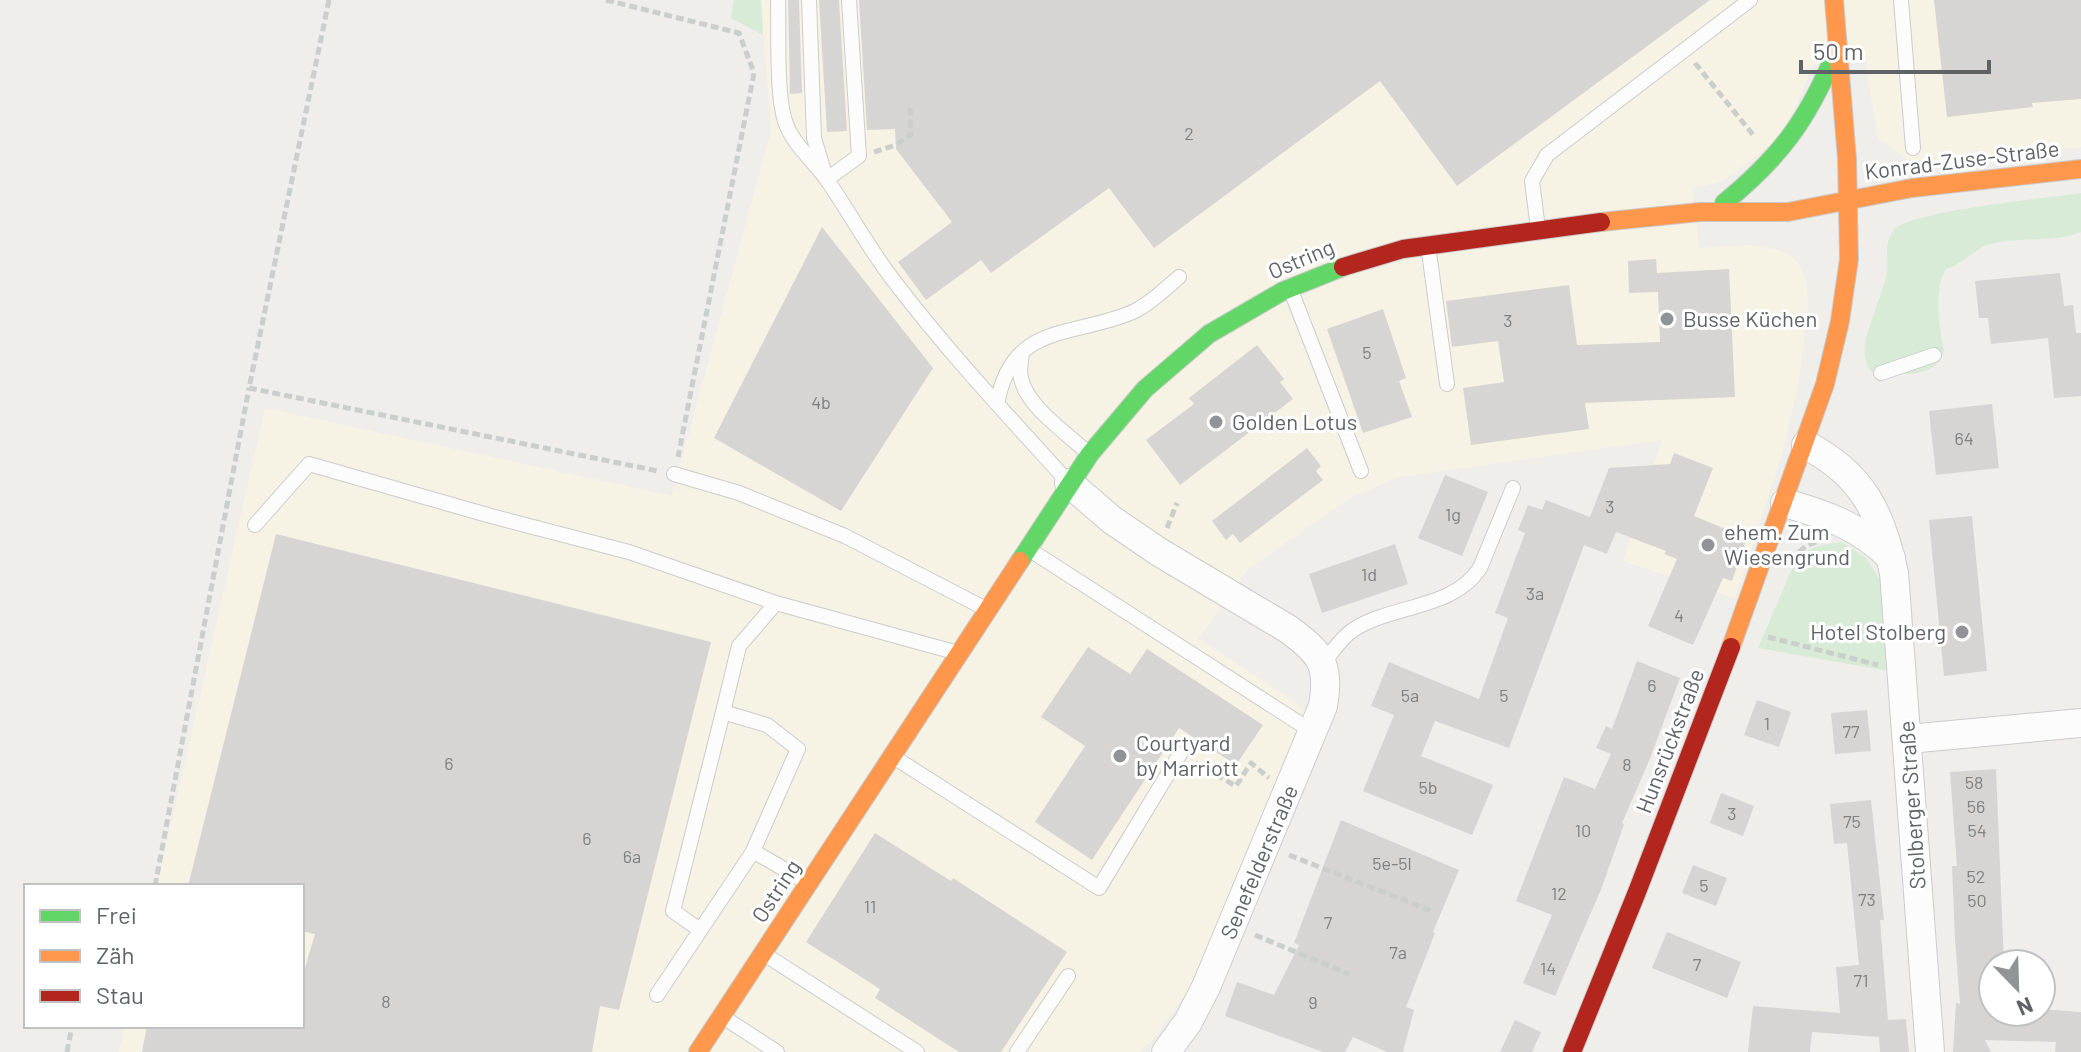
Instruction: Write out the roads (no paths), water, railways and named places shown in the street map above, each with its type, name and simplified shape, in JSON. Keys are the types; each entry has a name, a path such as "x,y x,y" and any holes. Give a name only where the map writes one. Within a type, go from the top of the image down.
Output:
{"street":[{"path":"1806,445 1840,321 1849,259 1848,200 1834,0"},
{"path":"1724,203 1761,174 1791,141 1817,98 1838,45"},
{"name":"Konrad-Zuse-Straße","path":"1848,200 1912,188 2081,169"},
{"name":"Ostring","path":"1700,212 1724,203 1807,192 1848,200"},
{"name":"Ostring","path":"698,1052 1069,483 1145,389 1176,360 1245,311 1290,288 1362,260 1428,245 1538,229 1700,212 1788,212 1848,200"},
{"name":"Hunsrückstraße","path":"1572,1052 1637,892 1806,445"},
{"name":"Stolberger Straße","path":"1806,445 1828,456 1859,483 1871,504 1891,558 1903,669 1930,1052"},
{"path":"1069,483 1112,520 1159,552 1307,642 1324,662"},
{"path":"1785,503 1830,516 1879,545 1891,558"},
{"name":"Senefelderstraße","path":"1166,1052 1188,1022 1206,987 1288,794 1323,706 1326,688 1324,662"},
{"path":"1908,739 2081,723"}],"lane":[{"path":"778,0 785,121 791,135 827,179 893,280 997,404 1069,483"},
{"path":"809,0 814,138 827,179"},
{"path":"827,179 859,156 849,0"},
{"path":"1538,229 1532,181 1547,155 1750,0"},
{"path":"1901,0 1913,148"},
{"path":"1428,245 1447,384"},
{"path":"997,404 1001,383 1022,353 1045,336 1135,311 1179,277"},
{"path":"1290,288 1361,471"},
{"path":"1022,353 1020,376 1032,402 1090,454"},
{"path":"1881,373 1934,355"},
{"path":"255,525 309,464 629,552 776,603 958,653"},
{"path":"674,474 739,493 845,536 986,609"},
{"path":"1324,662 1352,631 1366,623 1453,593 1473,580 1513,488"},
{"path":"1026,548 1313,732"},
{"path":"700,930 673,911 739,646 776,603"},
{"path":"657,995 754,850 798,749 767,725 723,712"},
{"path":"892,756 1099,888 1180,754"},
{"path":"754,850 809,884"},
{"path":"763,953 917,1052"},
{"path":"1017,1052 1068,976"},
{"path":"723,1017 777,1052"}],"place":[{"name":"Busse Küchen","path":"1667,319"},
{"name":"Golden Lotus","path":"1216,422"},
{"name":"ehem. Zum Wiesengrund","path":"1708,545"},
{"name":"Hotel Stolberg","path":"1962,632"},
{"name":"Courtyard by Marriott","path":"1120,756"}]}
